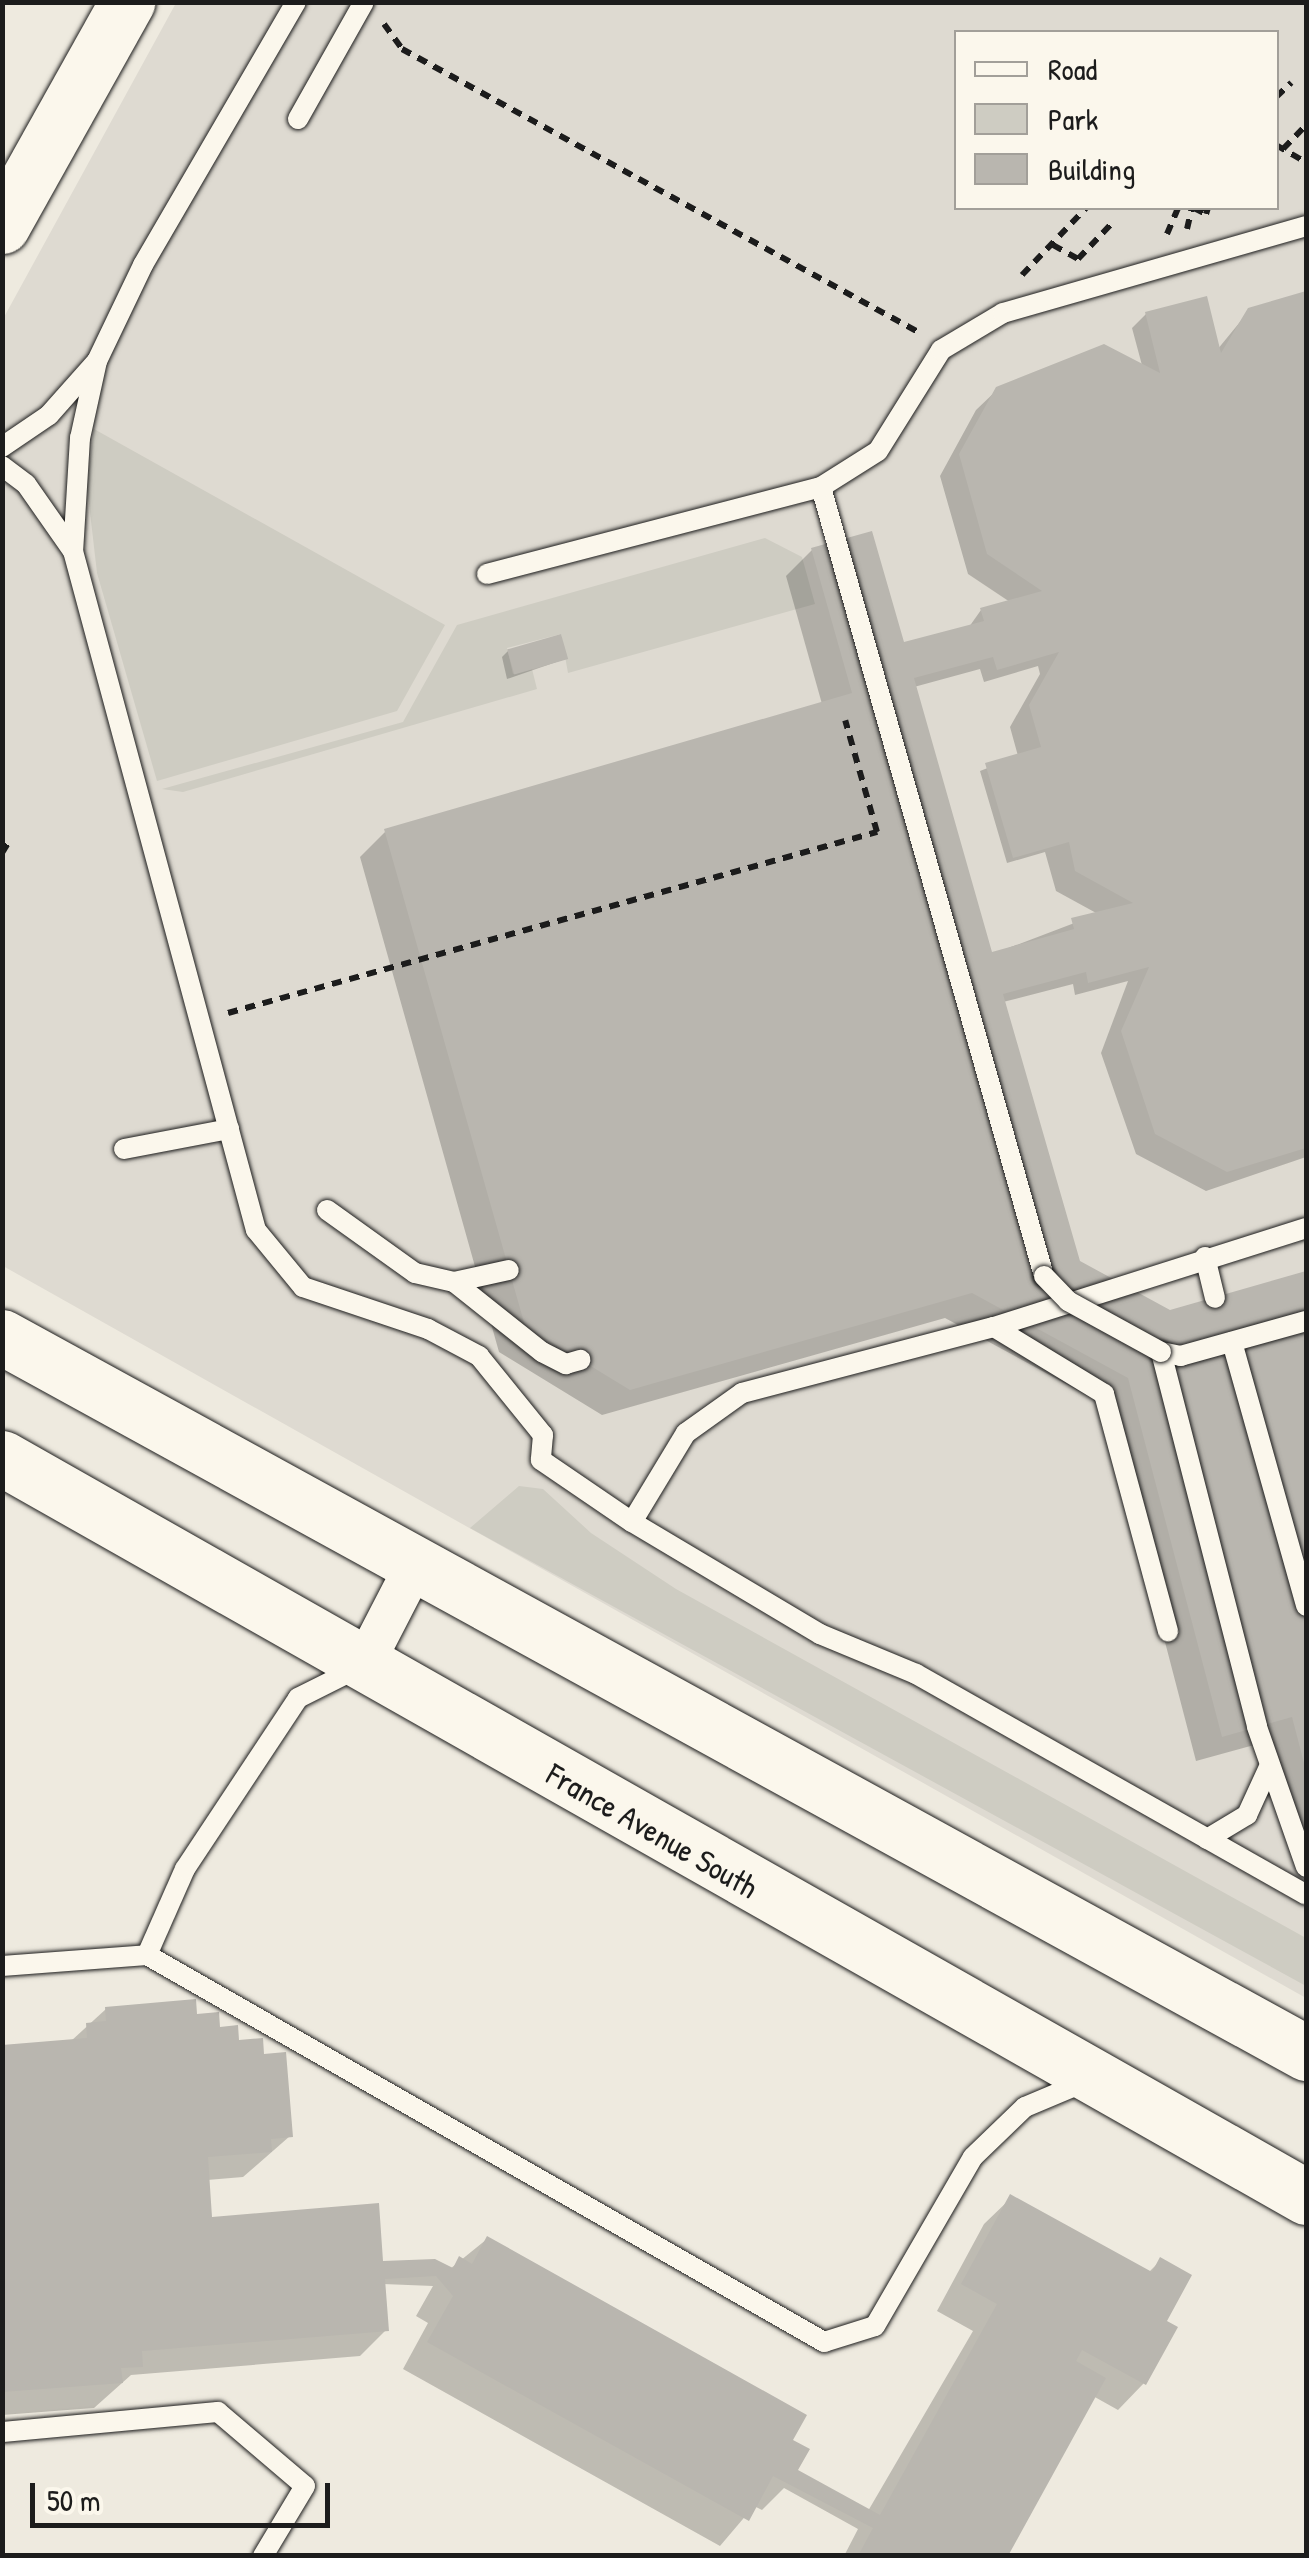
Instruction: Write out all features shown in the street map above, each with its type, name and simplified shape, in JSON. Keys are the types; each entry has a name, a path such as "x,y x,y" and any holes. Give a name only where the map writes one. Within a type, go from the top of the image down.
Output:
{"main road":[{"path":"2,226 128,2"},
{"path":"2,1338 1306,2053"},
{"name":"France Avenue South","path":"2,1458 362,1666 1306,2197"}],"street":[{"path":"362,1666 414,1567"}],"lane":[{"path":"296,2 143,265 97,361 80,438 72,550 256,1230 303,1287 428,1328 479,1356 543,1435 541,1460 632,1522 820,1634 916,1674 1306,1895"},
{"path":"298,119 364,2"},
{"path":"486,574 820,487 878,451 942,350 1004,313 1306,226"},
{"path":"2,447 49,415 97,361"},
{"path":"2,466 26,484 72,550"},
{"path":"820,487 1044,1276 1068,1300 1161,1352 1182,1356 1306,1321"},
{"path":"124,1149 229,1129"},
{"path":"327,1210 415,1273 454,1282 509,1270"},
{"path":"632,1522 672,1451 718,1404 994,1327 1205,1257 1305,1232"},
{"path":"1205,1257 1215,1298"},
{"path":"454,1282 542,1352 566,1364 580,1360"},
{"path":"994,1327 1104,1394 1168,1632"},
{"path":"1232,1342 1306,1606"},
{"path":"1161,1352 1170,1406 1269,1768 1306,1867"},
{"path":"147,1955 184,1869 298,1698 362,1666"},
{"path":"1208,1839 1247,1814 1269,1768"},
{"path":"2,1966 147,1955 824,2342 875,2326 973,2157 1025,2107 1093,2078"},
{"path":"2,2432 218,2412 305,2486 263,2556"}],"path":[{"path":"380,18 402,49 918,332"},
{"path":"1279,94 1292,83"},
{"path":"1306,125 1280,147 1306,162"},
{"path":"1013,284 1084,210"},
{"path":"1161,250 1177,210"},
{"path":"1187,231 1192,210"},
{"path":"1053,245 1078,259 1114,221"},
{"path":"228,1013 877,832 845,720"},
{"path":"2,853 12,838"}],"shaded area":[{"path":"176,3 1306,3 1306,1998 3,1266 3,319"}],"green space":[{"path":"94,429 445,625 397,711 157,781 97,573 87,486"},
{"path":"765,538 802,557 815,604 568,673 561,634 507,648 513,674 532,669 537,689 183,792 162,789 403,722 457,625"},
{"path":"519,1486 543,1489 591,1533 676,1589 1306,1938 1306,1986 470,1528"}],"building":[{"path":"1306,291 1306,1148 1227,1172 1155,1134 1121,1031 1149,967 1088,983 1086,972 1003,994 1080,1261 1170,1310 1306,1271 1305,1767 1292,1717 1222,1737 1128,1378 972,1293 630,1390 525,1326 384,829 852,693 811,548 872,531 904,642 984,621 980,608 1042,591 987,554 959,454 996,387 1104,344 1160,373 1145,312 1207,296 1221,353 1248,308","holes":["1059,652 1029,705 1041,747 985,763 1013,858 1069,842 1075,871 1133,903 1071,918 1074,929 992,952 914,678 993,657 997,670"]},
{"path":"561,634 568,659 514,674 507,649"},
{"path":"196,1999 197,2014 219,2012 220,2027 238,2025 239,2040 263,2038 264,2054 286,2052 293,2137 271,2139 272,2152 208,2157 212,2217 379,2203 383,2261 435,2259 453,2268 459,2256 472,2264 487,2236 807,2415 793,2440 810,2449 798,2470 880,2515 997,2304 961,2284 1010,2194 1152,2272 1160,2257 1192,2275 1167,2321 1178,2327 1146,2385 1082,2350 1076,2361 1106,2378 1008,2556 858,2556 873,2528 773,2476 749,2521 427,2342 453,2296 436,2276 385,2279 389,2331 142,2351 143,2367 121,2368 123,2383 2,2392 2,2045 87,2038 86,2023 106,2021 105,2007"}]}
